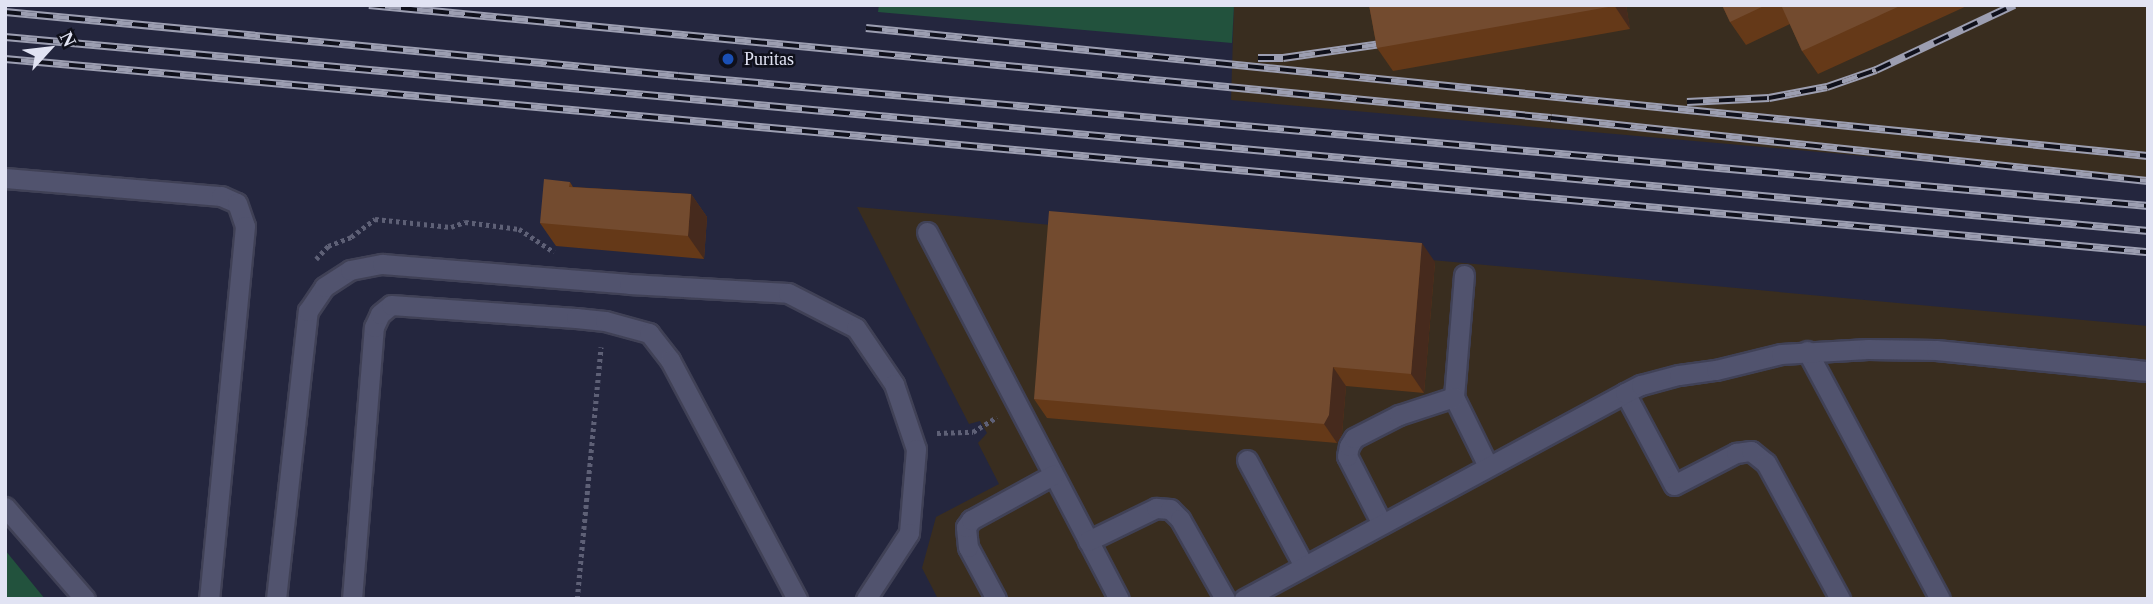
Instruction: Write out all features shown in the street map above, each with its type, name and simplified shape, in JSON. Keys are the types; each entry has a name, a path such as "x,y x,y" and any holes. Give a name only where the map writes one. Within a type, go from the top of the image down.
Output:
{"lane":[{"path":"5,178 221,196 237,204 245,226 209,599"},
{"path":"927,232 1119,599"},
{"path":"276,599 308,311 324,287 350,270 382,264 629,284 788,293 856,328 894,384 916,449 909,533 866,599"},
{"path":"1464,275 1454,397 1488,466"},
{"path":"352,599 374,327 380,314 391,305 605,321 649,333 670,360 797,599"},
{"path":"1244,599 1625,393 1679,374 1807,351 1936,350 2148,371"},
{"path":"1807,351 1940,599"},
{"path":"1625,393 1674,485 1736,453 1751,451 1766,463 1840,599"},
{"path":"1382,524 1347,456 1349,446 1354,438 1399,415 1454,397"},
{"path":"1247,460 1304,566"},
{"path":"996,599 968,547 966,527 971,520 1053,475"},
{"path":"5,506 85,599"},
{"path":"1088,541 1156,508 1170,509 1180,519 1225,599"}],"path":[{"path":"578,599 601,346"},
{"path":"930,434 973,432 998,417"}],"shaded area":[{"path":"1234,5 2148,5 2148,181 1231,100"},
{"path":"857,207 2148,326 2148,599 938,599 922,568 936,517 999,484 978,443 987,433 980,421 969,424"}],"green space":[{"path":"879,5 1234,5 1232,43 878,12"},
{"path":"5,550 45,599 5,599"}],"building":[{"path":"1369,5 1614,5 1614,6 1377,48"},
{"path":"1722,5 1766,5 1730,22"},
{"path":"1781,5 1902,5 1802,51"},
{"path":"544,179 570,182 569,187 691,194 688,236 540,223"},
{"path":"1049,211 1422,243 1411,374 1333,367 1329,415 1324,424 1034,399"}],"railway":[{"path":"369,5 1551,118 2148,181"},
{"path":"1687,102 1769,98 1827,87 1876,70 2014,5"},
{"path":"5,12 678,76 2148,206"},
{"path":"866,28 2148,156"},
{"path":"5,37 2148,231"},
{"path":"1258,58 1283,58 1388,43"},
{"path":"5,59 2148,252"}],"place":[{"name":"Puritas","path":"728,59"}]}
